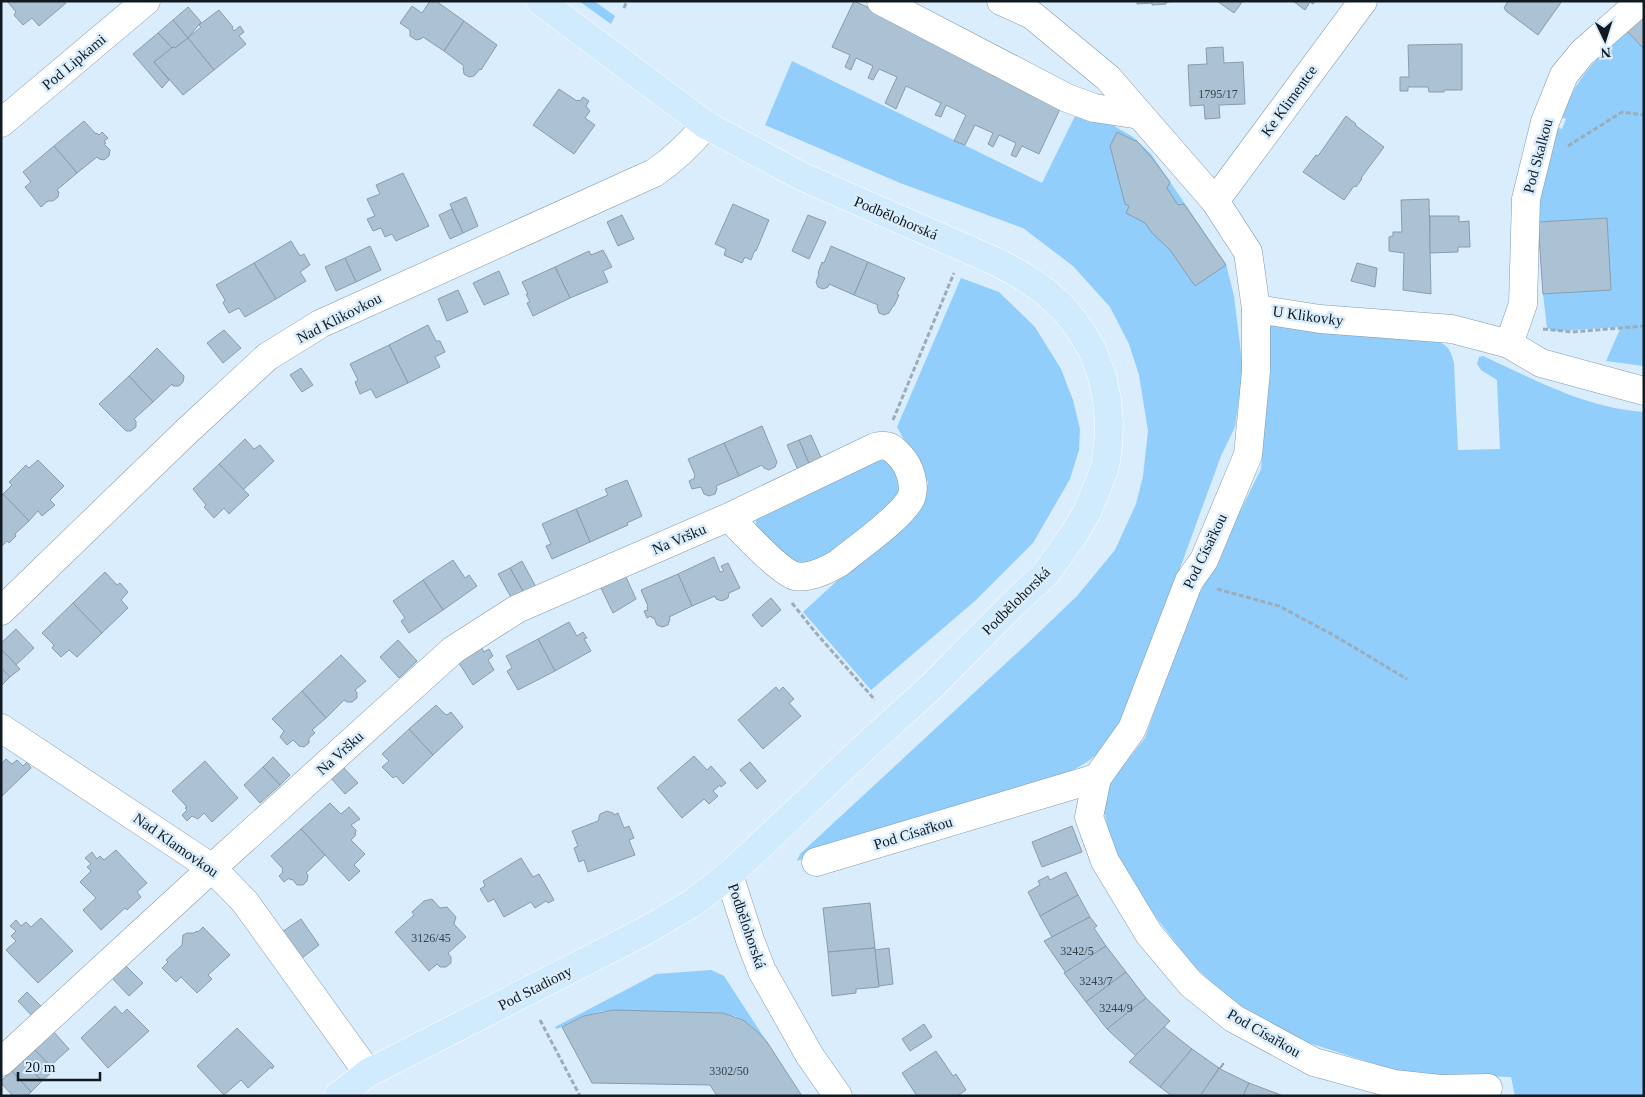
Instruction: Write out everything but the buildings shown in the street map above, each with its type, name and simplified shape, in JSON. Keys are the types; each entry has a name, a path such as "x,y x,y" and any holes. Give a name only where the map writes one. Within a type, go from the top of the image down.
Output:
{"main road":[{"name":"Podbělohorská","path":"540,1 706,125 801,176 999,262 1026,278 1047,293 1066,311 1081,331 1093,352 1102,376 1109,423 1106,460 1087,512 1046,573 931,687 729,875"},
{"name":"Pod Stadiony","path":"338,1096 368,1073 653,927 691,904 729,875"}],"street":[{"name":"Pod Lipkami","path":"1,123 146,1"},
{"path":"881,1 1067,98 1094,108 1140,115"},
{"name":"U Klikovky","path":"1000,1 1035,8 1108,78 1215,201 1248,252 1256,309 1320,319 1512,335 1541,363 1644,391"},
{"name":"Ke Klimentce","path":"1215,201 1363,1"},
{"name":"Pod Skalkou","path":"1512,335 1523,304 1526,199 1545,122 1564,75 1582,52 1641,1"},
{"name":"Nad Klikovkou","path":"1,611 267,357 320,324 654,173 672,161 706,125"},
{"name":"Pod Císařkou","path":"1256,309 1256,371 1248,455 1204,560 1190,581 1132,729 1097,778 1089,816 1106,861 1149,934 1192,984 1233,1018 1314,1062 1394,1084 1440,1089 1488,1088"},
{"name":"Na Vršku","path":"1,1062 453,650 517,609 729,517 875,447 883,445 890,447 905,461 913,488 912,496 901,512 839,563 808,576 796,576 783,569 729,517"},
{"name":"Nad Klamovkou","path":"1,728 212,868 245,902 368,1073"},
{"name":"Pod Císařkou","path":"816,862 1097,778"},
{"name":"Podbělohorská","path":"729,875 762,971 810,1056 838,1096"}],"path":[{"path":"624,8 627,1"},
{"path":"1534,168 1622,112 1644,115"},
{"path":"891,426 956,268"},
{"path":"1512,335 1644,326"},
{"path":"1190,581 1279,606 1335,636 1407,679"},
{"path":"798,613 875,700"},
{"path":"540,1020 580,1096"}],"shaded area":[{"path":"579,1 594,1 615,16 611,24"},
{"path":"1627,31 1644,49 1644,366 1606,361 1621,327 1557,331 1547,328 1543,294 1611,290 1606,218 1538,222 1538,197 1556,127 1562,129 1566,119 1560,117 1566,103 1588,70"},
{"path":"792,61 1042,183 1080,106 1133,137 1151,154 1226,264 1234,296 1243,369 1235,427 1221,456 1121,730 1114,738 1086,762 1060,776 928,815 797,861 800,854 1077,596 1115,550 1136,504 1143,476 1148,431 1139,375 1129,344 1110,307 1073,266 1023,228 900,183 765,125"},
{"path":"961,278 999,292 1035,327 1061,369 1073,400 1080,429 1079,450 1070,479 1033,543 976,600 871,690 803,612 922,503 928,482 897,427"},
{"path":"1260,316 1433,340 1445,346 1450,350 1454,363 1458,450 1500,449 1497,380 1481,370 1477,364 1479,357 1483,356 1561,392 1581,399 1602,405 1644,412 1644,1096 1515,1096 1511,1077 1406,1074 1306,1042 1265,1022 1228,998 1192,964 1141,898 1118,856 1103,808 1110,782 1145,738 1186,621 1261,469 1266,386"},
{"path":"876,459 894,462 903,498 847,548 800,569 757,528 755,517"},
{"path":"711,970 724,976 767,1042 743,1020 735,1016 715,1012 603,1011 584,1016 557,1029 555,1027 656,974"}]}
